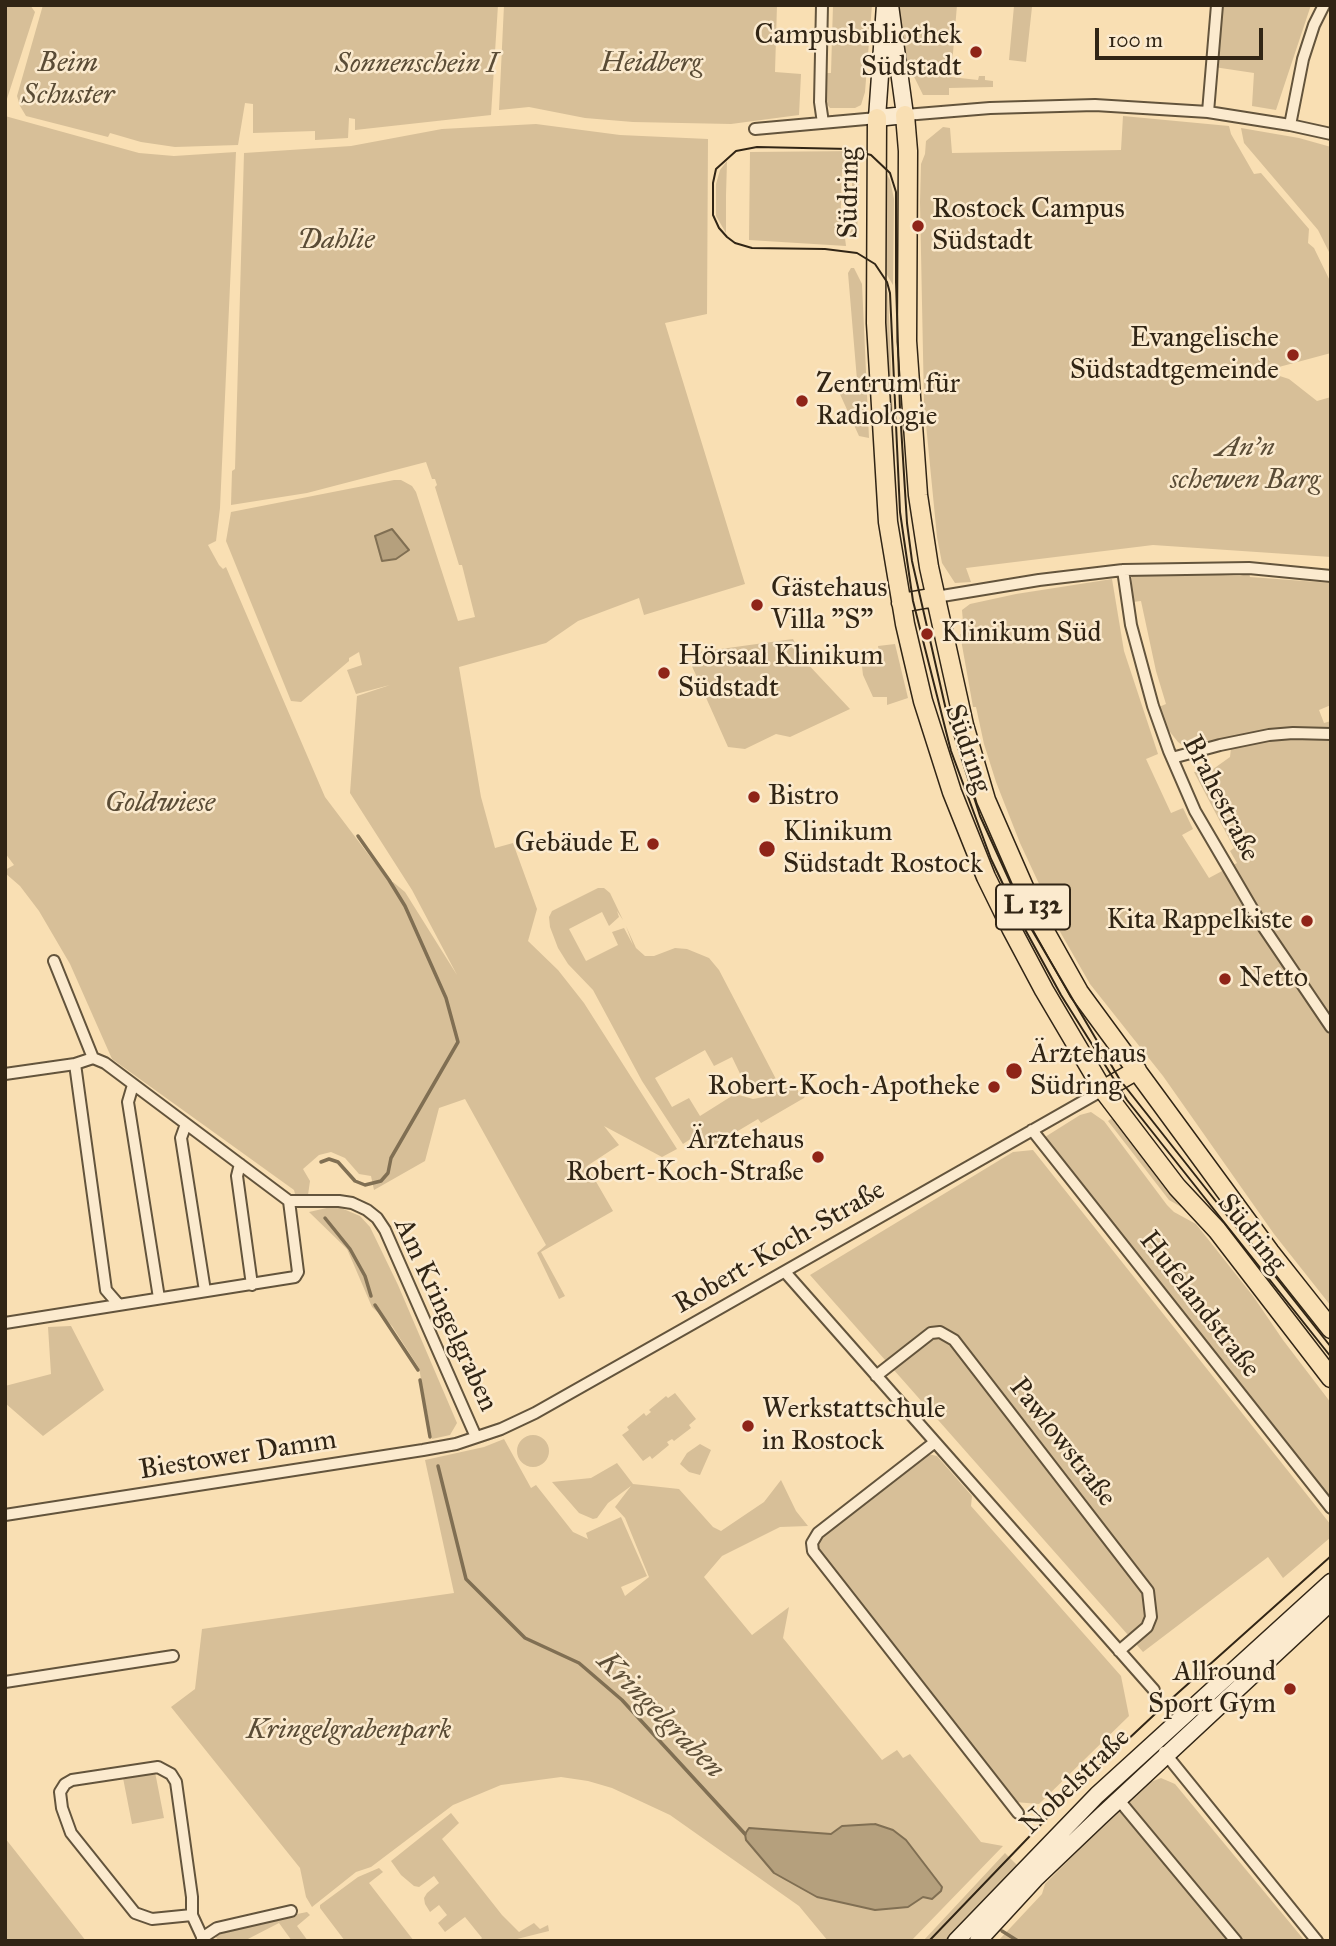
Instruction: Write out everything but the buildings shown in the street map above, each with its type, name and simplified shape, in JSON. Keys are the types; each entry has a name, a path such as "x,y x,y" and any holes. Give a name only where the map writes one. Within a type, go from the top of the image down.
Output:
{"main road":[{"name":"Südring","path":"888,5 908,151 906,264 918,495 926,548 971,755 1000,834 1038,919 1079,992 1270,1252 1331,1329"},
{"name":"Südring","path":"888,5 877,118 875,264 878,384 888,522 901,603 934,737 952,792 986,877 1044,990 1103,1090 1177,1187 1217,1230 1331,1378"},
{"name":"Südring","path":"877,118 905,115"},
{"path":"901,603 936,597"},
{"path":"1103,1090 1137,1070"},
{"name":"Nobelstraße","path":"978,1941 1035,1878 1118,1800 1161,1748 1331,1582"},
{"name":"Nobelstraße","path":"956,1941 1062,1830 1331,1602"}],"street":[{"name":"Südring","path":"822,5 820,102 823,123"},
{"path":"1208,112 1217,5"},
{"path":"1290,124 1303,59 1324,5"},
{"path":"905,115 990,108 1095,105 1208,112 1290,124 1331,134"},
{"name":"Südring","path":"755,129 877,118"},
{"path":"936,597 1039,580 1123,570 1249,568 1331,576"},
{"name":"Brahestraße","path":"1123,570 1136,648 1153,706 1195,811 1260,922 1327,1011 1331,1027"},
{"path":"1172,758 1269,735 1331,734"},
{"path":"54,961 93,1058"},
{"path":"5,1074 75,1064 93,1058 104,1063 289,1201 298,1272 295,1277 286,1280 5,1323"},
{"path":"75,1064 106,1290 119,1305"},
{"path":"133,1085 128,1101 159,1298"},
{"name":"Robert-Koch-Straße","path":"476,1437 535,1413 1103,1090"},
{"path":"186,1124 181,1138 205,1291"},
{"name":"Hufelandstraße","path":"1032,1130 1331,1508"},
{"path":"240,1164 237,1176 252,1285"},
{"name":"Am Kringelgraben","path":"289,1201 352,1203 377,1218 385,1230 476,1437"},
{"path":"785,1272 1154,1690"},
{"name":"Pawlowstraße","path":"876,1376 931,1333 940,1332 954,1340 1148,1591 1151,1617 1147,1627 1119,1651"},
{"name":"Biestower Damm","path":"5,1515 424,1450 476,1437"},
{"name":"Nobelstraße","path":"934,1442 818,1533 812,1543 813,1551 1018,1813"},
{"path":"5,1682 173,1656"},
{"path":"1161,1748 1317,1941"},
{"path":"192,1915 152,1919 135,1913 71,1833 62,1808 60,1792 65,1784 72,1780 158,1767 171,1774 176,1782 192,1897 192,1915 203,1939 217,1928 291,1911"},
{"path":"1118,1800 1236,1941"}],"green space":[{"path":"5,5 30,5 35,12 5,105"},
{"path":"43,5 498,5 491,115 355,130 355,119 349,118 348,138 315,140 315,131 253,133 253,104 245,103 238,145 175,147 141,142 110,133 108,137 26,116 20,106 17,96"},
{"name":"Heidberg","path":"504,5 777,5 775,72 801,74 799,115 731,124 585,118 529,107 499,110"},
{"path":"833,5 872,5 865,92 861,105 855,108 830,108 825,102 823,73 831,73"},
{"path":"899,5 957,5 951,77 978,80 979,76 985,76 985,80 993,81 993,87 949,88 949,95 923,95 904,56"},
{"path":"1220,5 1311,5 1276,110 1252,106 1254,73 1214,67"},
{"path":"1014,6 1032,7 1026,62 1009,60"},
{"path":"5,116 139,153 174,156 236,152 220,508 216,541 208,545 219,565 223,569 226,567 325,797 390,883 393,882 405,892 457,975 412,890 350,793 357,696 390,685 356,694 347,670 362,665 359,652 301,702 291,701 226,541 231,512 401,480 412,486 416,492 458,621 475,617 462,565 459,565 435,487 437,485 426,462 307,493 231,505 232,471 235,469 244,153 351,146 442,129 536,124 620,135 708,139 707,314 665,323 745,584 644,615 639,598 578,621 546,643 459,667 481,797 495,848 513,843 537,909 528,941 558,970 584,1003 677,1149 662,1157 604,1126 619,1145 587,1166 613,1211 541,1252 565,1296 559,1299 537,1253 546,1245 465,1099 439,1108 425,1161 374,1190 371,1176 359,1174 345,1158 331,1152 319,1155 303,1169 310,1181 308,1195 295,1194 294,1190 112,1059 70,964 39,911 20,886 5,873 5,870 14,865 5,853"},
{"name":"An'n schewen Barg","path":"1123,116 1229,126 1254,174 1261,173 1309,229 1308,243 1314,248 1331,283 1331,353 1264,371 1289,379 1317,401 1331,397 1331,557 1153,545 966,568 971,582 955,583 942,563 937,537 924,404 920,202 921,164 926,141 943,127 950,128 952,153 1121,150"},
{"path":"1241,128 1299,138 1331,147 1331,256 1318,230 1244,143"},
{"path":"856,151 847,157 847,169 842,169 840,237 845,238 846,246 749,240 750,152"},
{"path":"727,161 726,233 716,216 716,184 720,170"},
{"path":"853,161 859,162 857,239 850,234"},
{"path":"883,168 890,180 894,199 893,285 881,265"},
{"path":"854,268 862,284 869,438 859,436 839,392 857,380 848,273"},
{"path":"881,277 888,293 897,513 902,548 893,519"},
{"path":"1181,573 1240,576 1249,573 1250,577 1331,583 1331,705 1319,710 1324,723 1331,721 1331,731 1187,749 1178,742 1166,727 1159,707 1166,704 1141,601 1133,602 1131,591 1132,576"},
{"path":"1112,579 1124,651 1158,754 1146,759 1171,813 1183,808 1193,829 1182,835 1209,878 1237,863 1230,851 1234,848 1194,772 1209,772 1230,757 1231,748 1292,737 1331,737 1331,1306 1274,1234 1163,1076 1090,984 1051,916 996,782 984,744 976,707 973,707 960,634 964,634 962,610 970,604 1016,594"},
{"path":"793,639 803,659 850,709 790,737 776,734 745,749 728,747 691,664 699,652"},
{"path":"895,644 908,698 887,705 887,697 873,697 863,675 861,658 879,653 878,646"},
{"path":"598,888 604,888 610,893 623,920 617,911 619,917 609,926 602,912 569,929 586,961 618,945 612,932 624,928 633,945 626,926 636,948 645,956 654,956 675,948 687,949 709,958 719,970 777,1081 771,1088 749,1093 742,1087 745,1084 732,1057 714,1066 705,1050 655,1078 672,1107 689,1098 700,1116 735,1094 753,1099 797,1086 799,1095 807,1092 804,1098 761,1123 758,1119 706,1150 695,1136 683,1144 642,1081 593,990 568,964 558,948 550,927 549,917 552,911"},
{"path":"1091,1112 1104,1121 1167,1205 1196,1224 1253,1296 1331,1403 1331,1502 1046,1141 1045,1137 1080,1115"},
{"path":"1114,1117 1197,1216 1169,1200 1108,1121"},
{"path":"1033,1150 1331,1525 1331,1537 1283,1578 1268,1557 1143,1652 810,1275 1013,1152"},
{"path":"331,1207 360,1216 370,1227 457,1423 450,1435 432,1439 419,1368 392,1326 372,1307 347,1249 309,1212"},
{"path":"71,1326 104,1390 43,1436 5,1403 5,1386 51,1374 48,1327"},
{"path":"675,1393 696,1419 689,1425 691,1428 674,1441 672,1439 667,1442 669,1445 652,1459 650,1456 643,1461 622,1435 629,1430 627,1427 644,1413 646,1416 651,1412 649,1410 666,1396 668,1398"},
{"path":"533,1435 545,1439 549,1451 545,1463 533,1467 521,1463 517,1451 521,1439"},
{"name":"Kringelgrabenpark","path":"504,1439 531,1488 536,1485 573,1532 588,1539 586,1533 621,1517 647,1576 621,1587 625,1596 649,1577 625,1518 615,1507 631,1486 608,1503 597,1518 593,1519 579,1513 552,1482 591,1478 617,1463 633,1484 679,1489 713,1527 721,1531 764,1502 781,1480 796,1511 808,1526 780,1527 722,1556 704,1577 752,1635 789,1607 783,1638 882,1760 897,1750 903,1758 910,1754 981,1842 1003,1846 911,1941 828,1941 799,1906 670,1815 612,1788 561,1777 501,1785 453,1805 371,1867 356,1872 312,1907 306,1897 300,1868 171,1707 195,1689 202,1629 454,1593 425,1460 484,1447"},
{"path":"700,1444 711,1450 700,1475 689,1472 680,1464 687,1453"},
{"path":"928,1454 937,1456 972,1496 971,1506 1121,1676 1129,1716 1039,1804 1015,1802 819,1552 819,1539"},
{"path":"155,1772 164,1818 132,1824 123,1778"},
{"path":"1161,1778 1175,1784 1305,1941 998,1941 1042,1894 1045,1884 1128,1800 1148,1783"},
{"path":"451,1813 459,1823 442,1839 502,1915 519,1932 534,1923 540,1929 548,1925 549,1931 509,1941 479,1941 482,1938 465,1917 445,1932 438,1923 447,1915 439,1905 430,1912 425,1904 427,1893 439,1883 434,1876 419,1887 414,1886 401,1875 391,1861"},
{"path":"5,1838 86,1941 5,1941"},
{"path":"1005,1853 1018,1866 949,1941 923,1941"},
{"path":"379,1868 383,1872 369,1883 414,1941 345,1941 320,1908 320,1905 358,1877"},
{"path":"307,1912 310,1915 297,1926 308,1941 292,1941 279,1923 244,1941 219,1941 213,1934 219,1930"}],"shaded area":[{"path":"392,529 409,550 396,559 382,561 375,536"},
{"path":"875,1824 893,1830 906,1840 942,1887 932,1899 923,1897 908,1907 875,1910 817,1897 774,1873 746,1840 745,1834 749,1828 831,1834 842,1826"}],"waterway":[{"path":"321,1162 329,1159 338,1162 355,1181 365,1185 381,1181 388,1173 391,1158 458,1042 446,998 405,906 358,836"},
{"name":"Kringelgraben","path":"325,1218 350,1249 365,1276 371,1296"},
{"name":"Kringelgraben","path":"375,1305 418,1370"},
{"name":"Kringelgraben","path":"420,1380 430,1437"},
{"name":"Kringelgraben","path":"438,1466 466,1579 525,1638 579,1663 622,1700 745,1834"},
{"name":"Kringelgraben","path":"1002,1931 1018,1941"}],"tram line":[{"path":"1331,1347 1120,1080 1032,930 980,816 946,710 912,561 900,410 896,192 890,173 871,155 849,149 757,147 736,151 716,169 713,183 713,215 727,237 735,243 752,248 825,249 857,253 875,264 887,282 890,293 900,512 913,601 951,751 991,859 1021,922 1061,995 1127,1100 1331,1357"},
{"path":"929,1941 1076,1788 1331,1556"}],"place":[{"name":"Campusbibliothek Südstadt","path":"976,52"},
{"name":"Rostock Campus Südstadt","path":"918,226"},
{"name":"Evangelische Südstadtgemeinde","path":"1293,355"},
{"name":"Zentrum für Radiologie","path":"802,401"},
{"name":"Gästehaus Villa \"S\"","path":"757,605"},
{"name":"Klinikum Süd","path":"927,634"},
{"name":"Hörsaal Klinikum Südstadt","path":"664,673"},
{"name":"Bistro","path":"754,797"},
{"name":"Gebäude E","path":"653,844"},
{"name":"Klinikum Südstadt Rostock","path":"767,849"},
{"name":"Kita Rappelkiste","path":"1307,921"},
{"name":"Netto","path":"1225,979"},
{"name":"Ärztehaus Südring","path":"1014,1071"},
{"name":"Robert-Koch-Apotheke","path":"994,1087"},
{"name":"Ärztehaus Robert-Koch-Straße","path":"818,1157"},
{"name":"Werkstattschule in Rostock","path":"748,1426"},
{"name":"Allround Sport Gym","path":"1290,1689"}],"park label":[{"name":"Sonnenschein I","path":"416,65"},
{"name":"Beim Schuster","path":"68,80"},
{"name":"Dahlie","path":"336,241"},
{"name":"Goldwiese","path":"160,804"}]}
